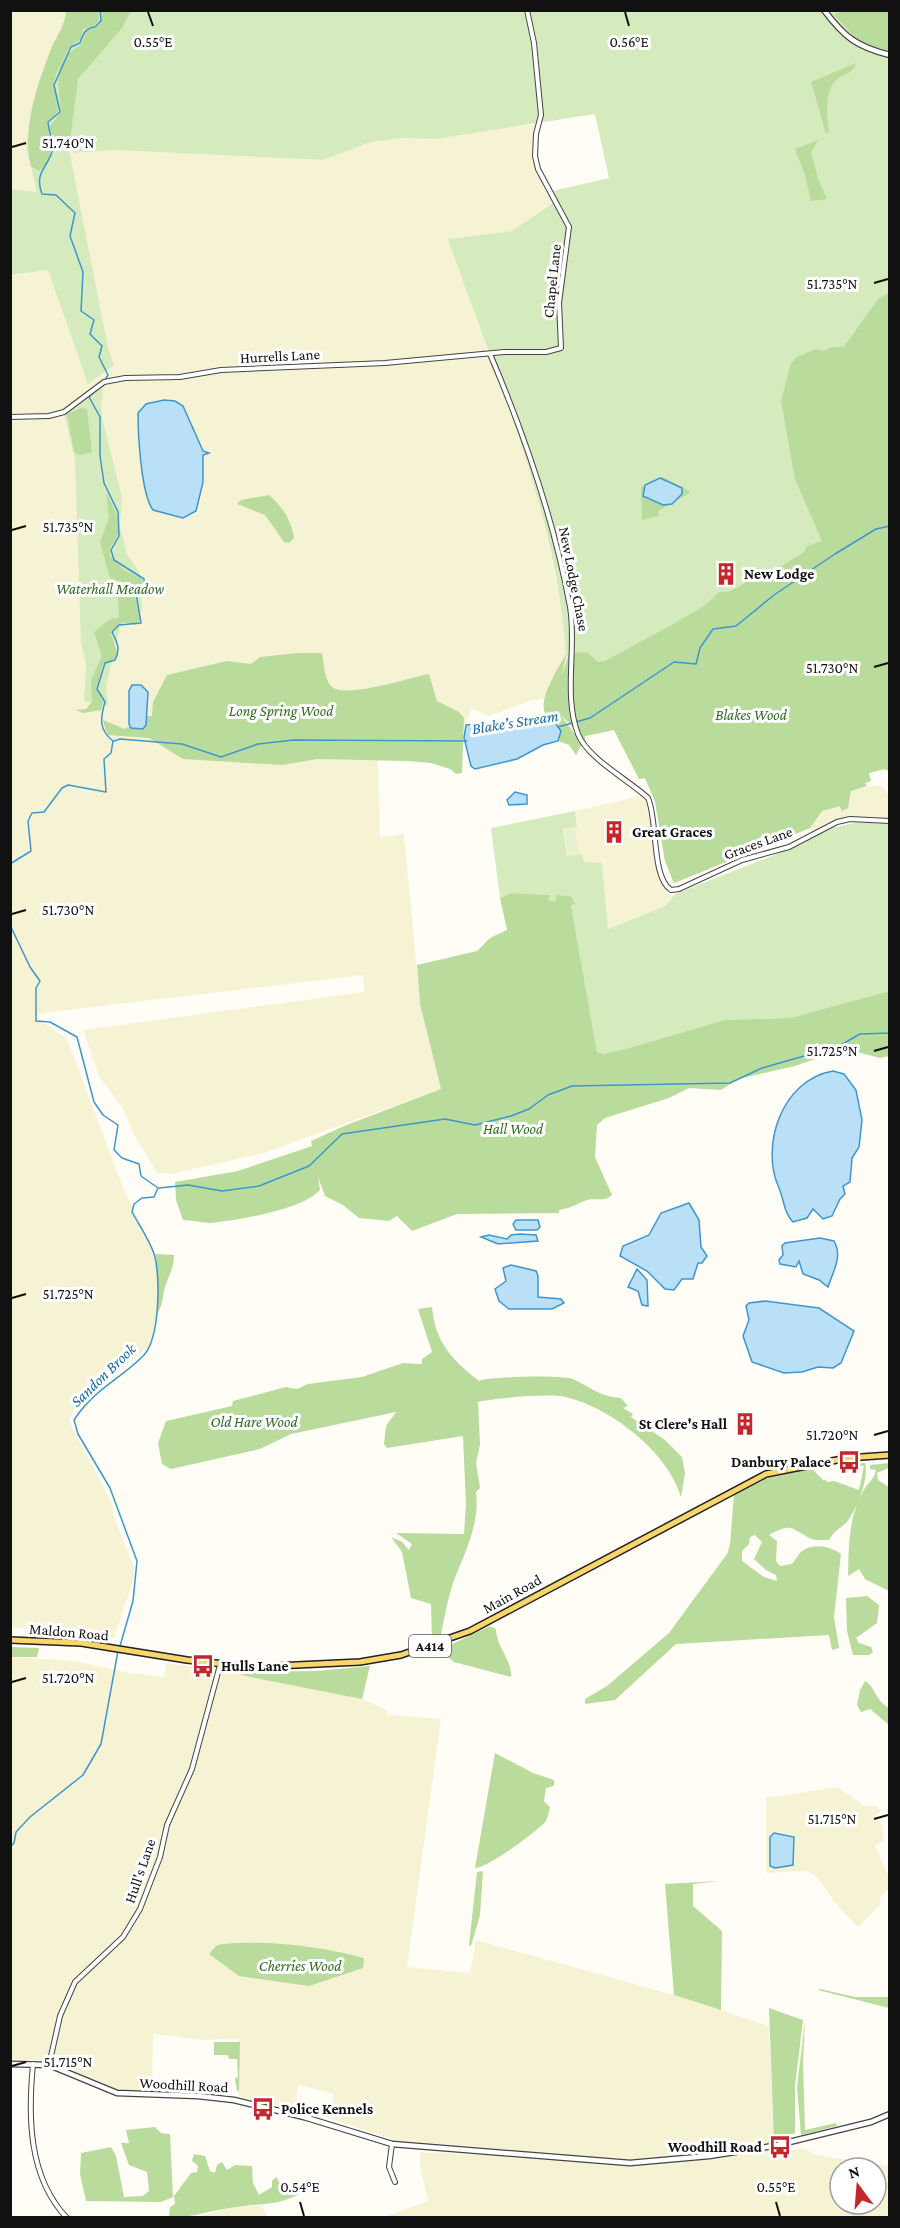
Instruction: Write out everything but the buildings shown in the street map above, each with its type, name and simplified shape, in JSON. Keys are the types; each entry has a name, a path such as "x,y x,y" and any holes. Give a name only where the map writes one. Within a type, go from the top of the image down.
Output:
{"main road":[{"name":"Main Road","path":"125,1650 220,1665 318,1665 401,1655 470,1631 766,1474 826,1461 890,1455"},
{"name":"Maldon Road","path":"10,1640 37,1639 125,1650"}],"street":[{"name":"Chapel Lane","path":"527,10 534,43 541,115 536,134 535,156 538,169 569,227 559,303 561,348"},
{"path":"824,10 844,35 858,46 890,56"},
{"name":"Hurrells Lane","path":"10,417 50,416 64,412 104,382 125,378 180,377 221,370 385,363 490,354 546,352 561,348"},
{"name":"New Lodge Chase","path":"490,354 539,478 562,570 573,630 570,690 578,733 584,744 612,772 648,798 659,862 667,888 671,891"},
{"name":"Graces Lane","path":"671,891 742,860 789,847 837,822 861,819 890,821"},
{"name":"Hull's Lane","path":"49,2065 60,2016 75,1982 118,1943 140,1909 160,1857 167,1825 192,1769 220,1665"},
{"path":"33,2063 29,2107 33,2141 50,2195 67,2217"},
{"name":"Woodhill Road","path":"10,2064 49,2065 117,2093 218,2097 285,2112 393,2144 653,2163 773,2146 871,2122 890,2114"},
{"path":"393,2144 389,2167 394,2182"}],"green space":[{"path":"11,11 66,11 65,24 52,48 26,148 37,192 11,189"},
{"path":"66,11 889,11 889,771 884,769 869,773 871,781 865,783 867,786 851,791 848,808 842,811 840,806 822,811 810,828 674,883 665,861 655,801 645,778 639,779 614,730 585,736 585,740 559,688 569,655 566,657 560,603 550,549 537,497 504,393 448,239 512,231 554,202 548,192 609,178 595,114 435,139 401,138 371,142 323,160 115,150 76,153 69,149 108,347 114,365 88,384 48,270 11,275 10,189 37,192 26,148 31,113 52,48 65,24"},
{"path":"66,11 98,11 99,21 94,26 83,29 81,39 69,48 56,74 54,83 58,111 47,124 51,144 50,159 39,171 31,166 29,152 28,137 32,107"},
{"path":"101,11 131,11 122,28 78,79 69,149 54,145 49,127 61,112 58,84 61,66 71,51 81,45 86,31 101,24"},
{"path":"841,11 889,11 889,51 859,42 834,15"},
{"path":"856,63 850,72 832,85 827,105 829,131 826,134 811,82"},
{"path":"533,125 533,162 554,201 512,231 448,239 527,461 541,507 563,616 566,657 549,683 546,699 533,700 489,716 472,708 462,732 462,772 456,774 450,769 431,763 378,760 380,837 404,834 420,1004 441,1089 264,1153 171,1174 157,1173 133,1133 124,1110 99,1076 83,1030 364,992 363,975 50,1012 34,1016 67,1039 124,1190 157,1257 157,1315 154,1334 147,1348 82,1400 72,1413 69,1422 112,1503 114,1517 134,1567 134,1578 114,1638 11,1627 10,276 48,270 89,383 114,365 108,347 69,149 76,153 115,150 323,160 371,142 401,138 435,139 492,129"},
{"path":"818,140 811,153 818,179 827,199 811,201 805,175 795,149"},
{"name":"Blakes Wood","path":"889,293 889,771 884,769 869,773 871,781 865,783 867,786 851,791 848,808 842,811 840,806 822,811 810,828 674,883 665,861 655,801 645,778 639,779 614,730 585,736 585,740 560,714 582,744 576,755 569,745 558,741 560,728 547,717 544,709 546,692 567,653 562,675 569,653 587,652 598,662 605,661 704,606 719,592 735,589 759,573 772,572 804,552 807,546 822,541 795,479 781,401 791,363 797,357 816,349 824,351 831,347 844,347 878,299"},
{"name":"Waterhall Meadow","path":"98,387 103,388 101,406 103,422 122,497 120,527 127,554 140,574 142,611 120,627 106,686 108,706 84,701 86,664 81,643 75,459 64,412"},
{"path":"81,408 87,409 92,452 79,455 74,452 67,414"},
{"path":"663,477 691,492 658,511 659,516 642,520 641,487","holes":["664,479 682,488 663,505 647,499"]},
{"path":"106,493 118,521 118,533 110,548 110,556 124,570 142,579 143,583 135,597 140,620 136,625 123,622 110,632 118,654 115,659 103,664 96,689 102,701 101,710 83,713 76,710 86,709 92,702 91,680 102,656 94,632 110,619 119,618 118,596 127,583 110,578 100,542 109,518"},
{"path":"269,495 289,520 294,538 289,543 284,542 265,515 237,504 241,500"},
{"name":"Long Spring Wood","path":"322,653 328,682 337,689 377,687 429,674 437,701 459,712 464,718 462,773 456,774 450,769 431,763 410,761 317,759 282,765 183,759 149,738 107,735 103,720 125,729 147,716 152,716 153,702 167,675 227,661 251,664 260,657"},
{"path":"877,785 884,788 888,795 888,819 851,817 811,832 810,828 822,811 850,800 853,790"},
{"path":"641,796 646,802 666,892 672,896 665,906 608,929 602,863 583,862 567,857 563,829 577,827 575,811"},
{"path":"575,811 577,827 563,829 567,856 582,854 584,862 602,863 608,929 665,906 675,894 800,845 827,829 863,821 889,824 889,991 790,1018 724,1020 629,1048 604,1054 597,1052 571,905 576,903 571,896 556,895 555,901 549,901 549,895 511,893 500,898 491,828"},
{"path":"575,829 579,854 568,856 564,831"},
{"name":"Hall Wood","path":"511,893 549,895 549,901 555,901 556,895 571,896 576,904 571,905 597,1052 604,1054 629,1048 724,1020 790,1018 889,991 889,1056 880,1058 849,1050 838,1051 795,1066 738,1079 721,1090 689,1088 669,1098 605,1118 597,1125 595,1157 612,1195 603,1199 587,1200 559,1210 559,1213 457,1214 412,1231 397,1216 389,1221 359,1218 343,1205 325,1196 318,1177 320,1190 311,1197 285,1208 253,1217 211,1223 183,1220 176,1200 175,1182 238,1171 312,1146 311,1141 344,1126 441,1089 420,1004 417,965 477,951 490,938 507,930 500,898"},
{"path":"156,1254 174,1255 173,1267 158,1313"},
{"name":"Old Hare Wood","path":"432,1307 437,1330 446,1349 479,1381 496,1378 568,1378 602,1394 621,1398 628,1406 623,1408 633,1414 631,1417 665,1440 682,1457 685,1473 681,1497 664,1464 636,1434 601,1411 566,1397 509,1398 478,1402 480,1444 476,1463 480,1488 476,1492 476,1516 451,1590 440,1639 432,1642 431,1604 411,1598 402,1552 391,1537 402,1542 409,1550 412,1544 396,1533 464,1534 466,1504 463,1436 387,1448 384,1444 386,1426 396,1412 291,1434 260,1449 171,1469 162,1464 158,1443 166,1421 232,1406 233,1401 286,1387 297,1389 308,1384 362,1377 403,1363 422,1364 422,1359 432,1352 418,1309"},
{"path":"865,1463 862,1492 849,1519 829,1540 811,1539 790,1528 769,1535 777,1541 776,1561 780,1566 792,1564 802,1551 817,1546 827,1547 841,1554 834,1617 839,1648 832,1650 829,1635 676,1644 615,1700 585,1704 585,1699 607,1686 669,1633 727,1554 730,1545 734,1494 764,1479 812,1469 824,1481 825,1479 827,1482 834,1481 859,1490 864,1466 853,1464","holes":["755,1535 762,1542 754,1559 766,1570 776,1575 777,1581 764,1577 742,1561 742,1551 749,1544 750,1537"]},
{"path":"889,1463 889,1468 877,1473 878,1480 889,1487 889,1591 865,1579 859,1569 848,1576 852,1520 859,1499 876,1470 870,1469 870,1465"},
{"path":"867,1596 879,1605 877,1623 856,1638 859,1643 871,1647 873,1652 869,1655 853,1655 847,1631 846,1598"},
{"path":"490,1626 496,1629 498,1642 509,1664 511,1677 454,1662 442,1652 446,1647"},
{"path":"10,1647 39,1648 37,1657 11,1657"},
{"path":"10,1657 75,1661 124,1672 164,1677 166,1663 235,1672 245,1676 353,1695 387,1710 387,1715 441,1719 407,1967 470,1973 476,1940 674,1995 769,2026 774,2141 771,2156 803,2148 816,2155 828,2157 828,2216 888,2216 889,2166 889,2217 384,2217 428,2201 420,2167 420,2152 480,2155 481,2147 397,2141 332,2119 333,2093 298,2085 295,2109 239,2097 238,2039 204,2040 153,2034 152,2090 144,2093 125,2092 108,2087 56,2063 54,2059 11,2062"},
{"path":"370,1666 362,1699 245,1676 235,1672 317,1671"},
{"path":"865,1681 889,1708 889,1725 870,1709 861,1712 857,1705 860,1690"},
{"path":"495,1753 533,1773 554,1780 554,1786 546,1788 544,1801 550,1807 546,1821 523,1841 490,1862 475,1868"},
{"path":"837,1787 865,1806 877,1806 881,1811 875,1816 884,1828 882,1830 884,1840 875,1846 889,1877 889,1889 881,1896 879,1906 858,1927 835,1903 818,1878 808,1871 766,1873 766,1798"},
{"path":"483,1871 480,1915 471,1946 469,1945 477,1872"},
{"path":"720,1881 693,1884 693,1906 722,1931 721,2010 674,1995 665,1884"},
{"name":"Cherries Wood","path":"222,1944 294,1945 330,1950 364,1958 363,1968 309,1986 239,1976 209,1954 216,1946"},
{"path":"818,1990 855,1997 889,1997 889,2008"},
{"path":"769,2008 803,2020 795,2086 795,2133 774,2141"},
{"path":"805,2021 803,2062 805,2130 836,2123 837,2126 801,2135 797,2087"},
{"path":"214,2042 240,2042 239,2091 237,2091 235,2079 238,2076 237,2059 229,2059 228,2055 214,2055"},
{"path":"155,2127 161,2133 170,2134 173,2197 161,2202 86,2201 80,2174 81,2153 111,2147 116,2156 124,2197 143,2196 149,2191 147,2172 129,2165 121,2143 129,2143 126,2130"},
{"path":"194,2154 205,2156 210,2171 215,2173 217,2165 222,2162 227,2170 235,2165 252,2166 253,2183 259,2195 272,2187 272,2181 276,2177 282,2187 289,2192 294,2190 298,2181 303,2184 299,2194 282,2201 169,2217 170,2207 175,2204 174,2196 191,2173 197,2172 198,2166 192,2161"},
{"path":"238,2206 262,2206 267,2217 193,2218"}],"water":[{"path":"164,400 175,401 183,406 203,451 209,453 203,455 203,482 196,511 183,518 153,510 143,478 138,413 146,404"},
{"path":"660,478 682,488 682,494 672,504 663,505 643,496 645,485"},
{"path":"132,685 141,685 148,692 146,725 143,729 131,728 129,724 129,691"},
{"path":"553,720 561,731 558,741 543,745 517,759 475,769 471,766 464,738 466,725"},
{"path":"515,792 527,795 527,804 509,805 507,800"},
{"path":"833,1071 844,1074 856,1090 862,1120 859,1147 852,1158 850,1182 843,1186 845,1194 832,1216 823,1219 813,1209 807,1218 793,1222 786,1210 774,1172 772,1154 774,1135 779,1118 788,1101 800,1087 815,1077"},
{"path":"689,1203 699,1220 701,1247 707,1256 702,1263 698,1263 693,1279 682,1279 674,1290 665,1289 647,1271 620,1256 623,1246 649,1235 661,1213"},
{"path":"516,1220 538,1220 540,1227 537,1230 516,1230 513,1224"},
{"path":"489,1235 507,1239 511,1235 536,1235 538,1241 498,1244 481,1237"},
{"path":"820,1238 834,1241 838,1253 828,1287 819,1280 803,1274 799,1261 796,1267 780,1264 779,1260 783,1255 782,1246 785,1243"},
{"path":"511,1265 536,1271 538,1297 561,1299 564,1303 552,1309 509,1309 499,1301 495,1289 506,1281 503,1268"},
{"path":"637,1269 647,1280 648,1306 642,1305 638,1291 628,1287"},
{"path":"765,1301 819,1308 854,1331 841,1363 833,1368 818,1367 802,1372 784,1373 752,1362 743,1336 749,1320 746,1306 749,1303"},
{"path":"774,1833 794,1837 793,1865 775,1868 770,1866 770,1837"}],"waterway":[{"name":"Sandon Brook","path":"100,10 101,21 83,34 80,43 71,47 54,85 60,112 48,122 53,147 41,174 40,186 42,194 56,195 75,213 70,236 83,272 81,311 94,320 90,334 102,346 99,357 108,375 105,380"},
{"name":"Sandon Brook","path":"10,864 31,851 28,821 32,813 44,812 62,788 68,785 106,792 104,759 111,753 113,741 103,728 102,714 105,702 97,689 105,663 115,660 118,652 117,642 112,632 119,625 141,623 136,594 144,586 144,579 114,560 111,550 119,536 118,512 104,483 100,456 100,417 89,397 91,394"},
{"name":"Blake's Stream","path":"558,727 590,718 674,662 696,664 700,648 713,629 736,626 774,595 835,554 876,529 890,526"},
{"name":"Blake's Stream","path":"114,741 120,739 182,744 221,757 258,744 294,740 467,741"},
{"name":"Sandon Brook","path":"10,925 30,967 40,981 36,988 36,1021 50,1022 77,1037 94,1102 103,1115 118,1125 114,1150 122,1158 139,1164 141,1176 158,1188 154,1197 142,1198 134,1204 132,1212 151,1245 157,1267 156,1322 149,1347 144,1355 90,1400 74,1420 78,1434 110,1488 137,1561 133,1601 120,1646"},
{"path":"159,1188 188,1185 222,1191 259,1186 309,1166 342,1134 445,1119 475,1125 529,1109 548,1095 572,1086 730,1083 762,1068 839,1046 860,1034 890,1033"},
{"name":"Sandon Brook","path":"10,1847 14,1843 16,1832 30,1817 83,1775 101,1744 118,1651"}],"place":[{"name":"New Lodge","path":"726,574"},
{"name":"Great Graces","path":"614,832"},
{"name":"St Clere's Hall","path":"745,1424"},
{"name":"Danbury Palace","path":"849,1462"},
{"name":"Hulls Lane","path":"203,1666"},
{"name":"Police Kennels","path":"263,2109"},
{"name":"Woodhill Road","path":"780,2147"}]}
